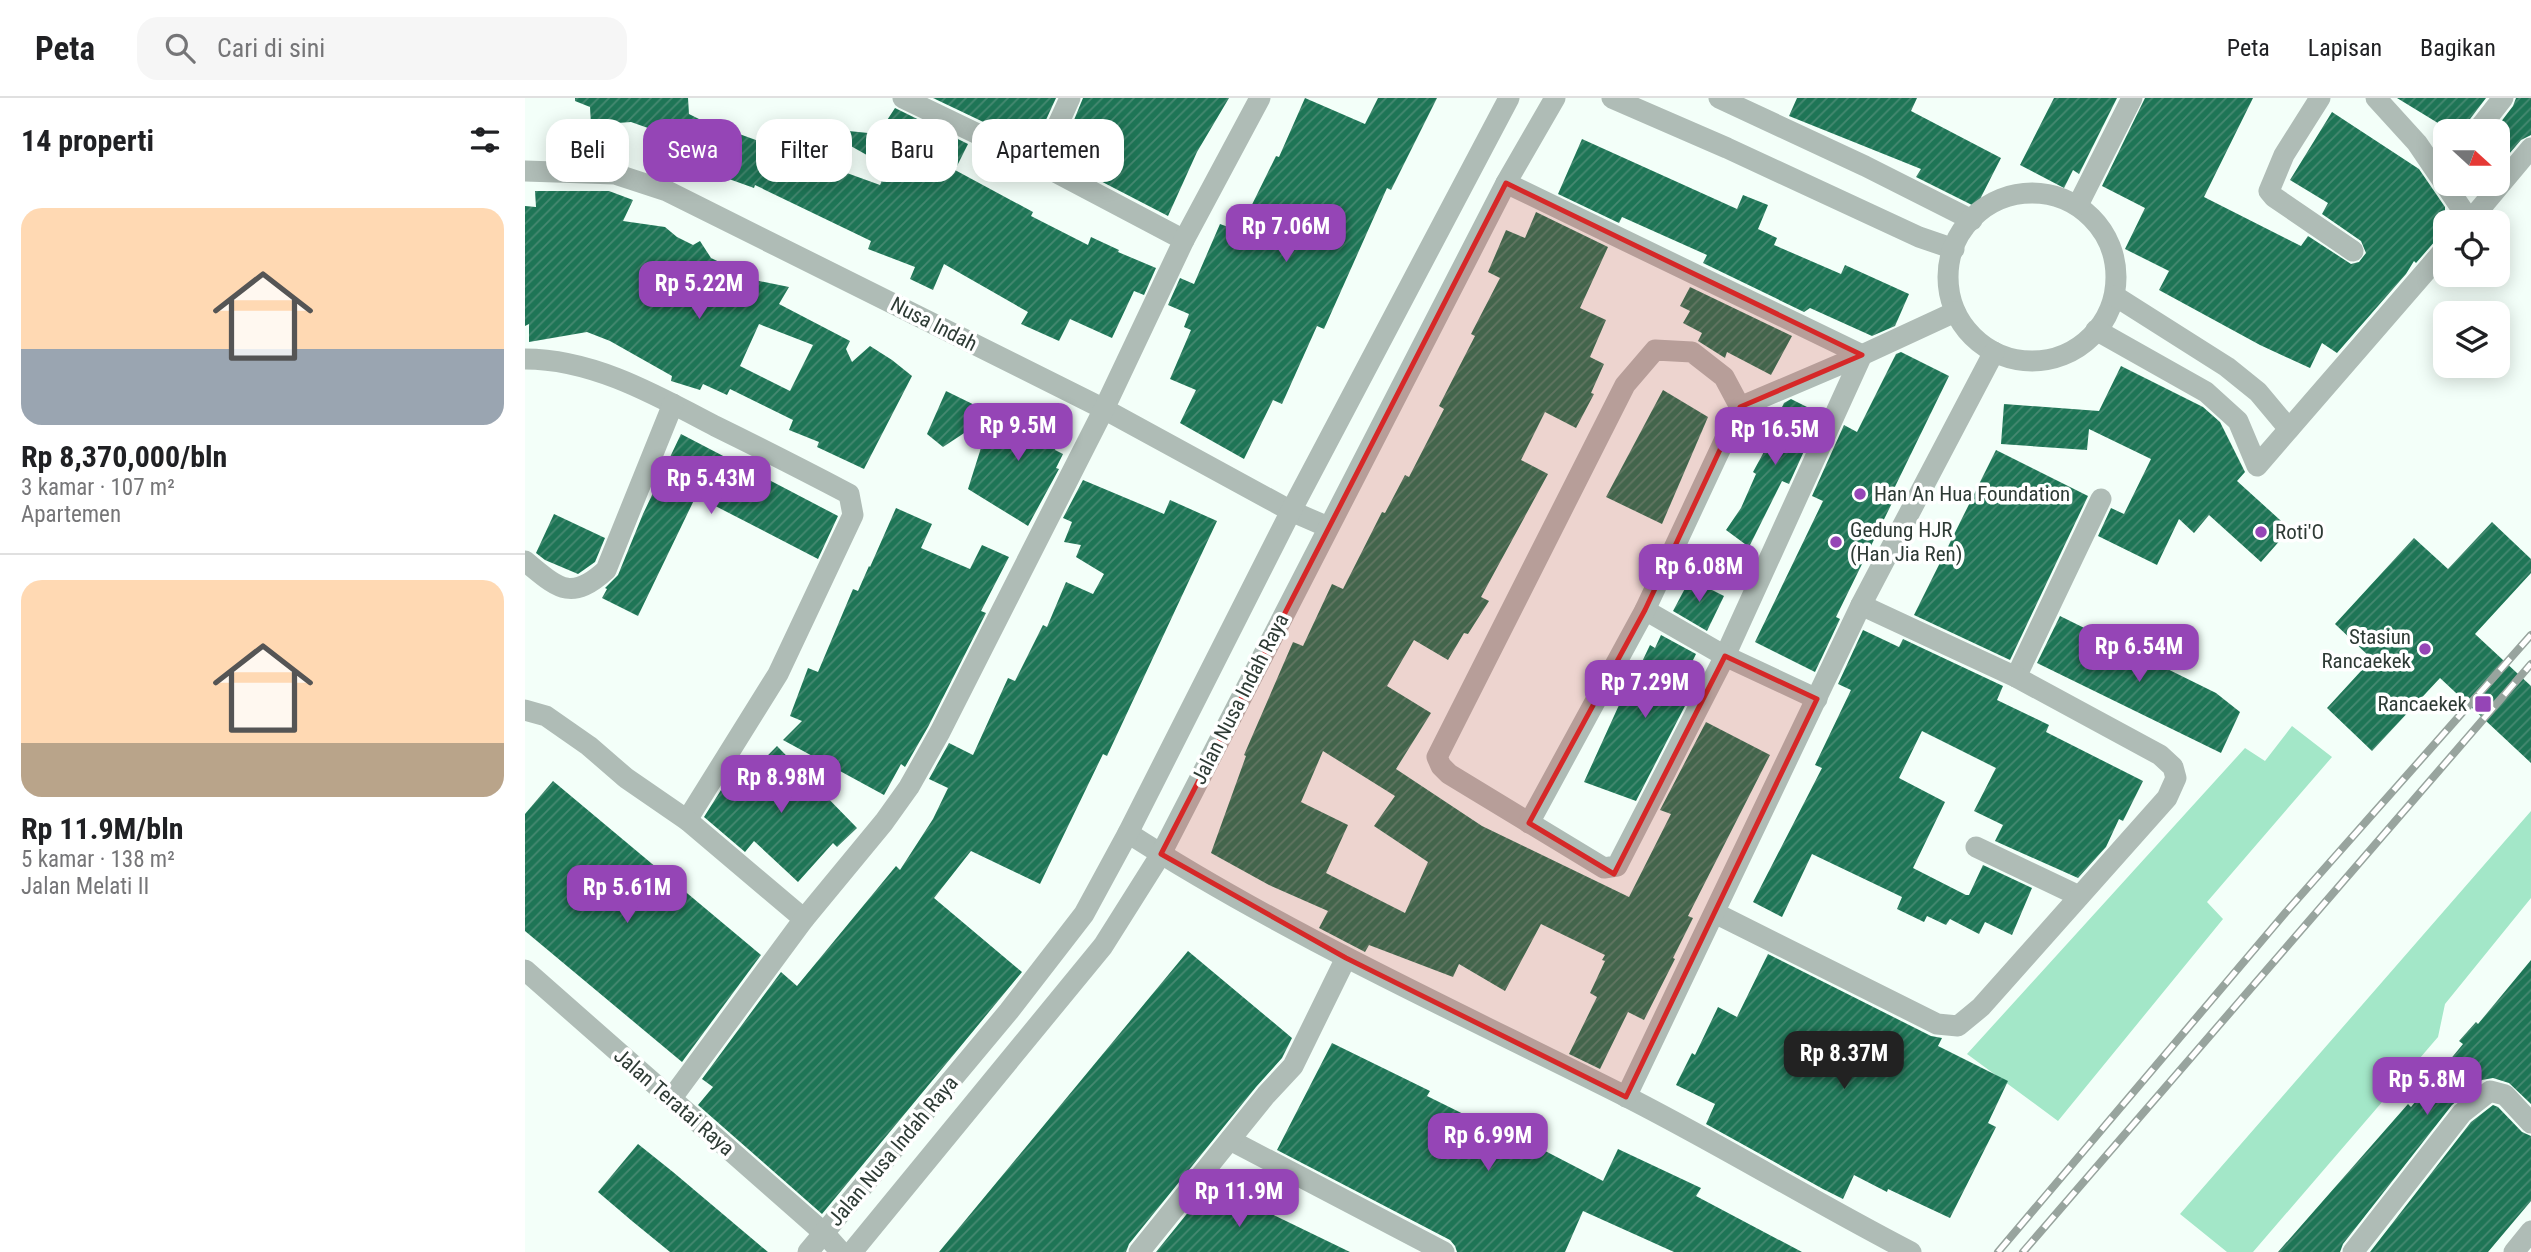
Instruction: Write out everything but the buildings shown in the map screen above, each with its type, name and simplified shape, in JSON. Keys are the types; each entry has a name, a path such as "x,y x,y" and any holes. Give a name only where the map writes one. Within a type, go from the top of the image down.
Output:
{"street":[{"path":"903,98 972,131"},
{"path":"1060,119 1070,98"},
{"path":"671,1099 804,919 884,822 909,787 940,732 1104,409 1184,240 1260,98"},
{"name":"Jalan Nusa Indah Raya","path":"808,1252 1009,1011 1084,915 1291,511 1509,98"},
{"name":"Jalan Nusa Indah Raya","path":"852,1252 1103,946 1161,854 1506,183 1555,98"},
{"path":"1612,98 1919,237 1954,249"},
{"path":"1719,98 1865,166 1972,220"},
{"path":"2078,205 2132,98"},
{"path":"2320,98 2284,155 2269,191 2353,251"},
{"path":"2376,98 2433,163"},
{"path":"2486,119 2503,98"},
{"path":"2479,210 2531,148"},
{"name":"Nusa Indah","path":"525,171 615,174 667,191 1104,409 1291,511 1328,527"},
{"path":"1074,182 1184,240"},
{"path":"1506,183 1862,355"},
{"path":"2031,192 2055,195 2078,205 2096,221 2116,265 2115,296 2110,310 2096,330 2077,348 2050,359 2022,361 1994,352 1971,335 1955,312 1948,284 1954,249 1956,241 1985,207 2007,196 2031,192"},
{"path":"2096,330 2206,392 2238,421 2256,466 2433,263"},
{"path":"2115,296 2227,367 2258,392 2289,429"},
{"path":"1529,822 1645,610 1740,407 1955,312"},
{"path":"1740,407 1724,377 1692,352 1655,350 1625,385 1437,757 1449,774 1604,868 1617,866 1725,656 1862,355"},
{"path":"1626,1097 1861,605 1994,352"},
{"path":"525,359 546,359 587,366 673,404 849,494 853,516 778,674 687,820"},
{"path":"525,561 557,587 583,588 606,570 673,404"},
{"path":"2016,677 2101,499"},
{"path":"1715,913 1937,1024 1958,1026 1982,1007 2167,798 2176,778 2173,767 2160,755 2016,677 1861,605"},
{"path":"1645,610 1725,656 1818,699"},
{"path":"525,710 546,716 687,820 804,919"},
{"path":"1128,833 1346,958 1626,1097 1910,1252"},
{"path":"1976,847 2079,896"},
{"path":"1139,1252 1266,1095 1293,1066 1346,958"},
{"name":"Jalan Teratai Raya","path":"525,970 824,1233 841,1252"},
{"path":"2353,1252 2462,1113 2490,1091 2505,1095 2531,1123"},
{"path":"1230,1140 1444,1252"},
{"path":"2514,1252 2531,1231"}],"highlighted area":[{"path":"1506,183 1862,355 1740,407 1645,610 1529,823 1614,874 1725,656 1817,699 1626,1097 1346,958 1161,854"}],"green space":[{"path":"2292,726 2332,757 2207,902 2223,919 2058,1121 1967,1054 2245,748 2265,761"},
{"path":"2531,811 2531,898 2445,1004 2438,1037 2253,1252 2227,1252 2180,1214"}],"railway":[{"path":"1998,1252 2286,912 2531,635"},
{"path":"2023,1252 2531,664"}],"place":[{"name":"Han An Hua Foundation","path":"1860,494"},
{"name":"Roti'O","path":"2261,532"},
{"name":"Gedung HJR (Han Jia Ren)","path":"1836,542"},
{"name":"Stasiun Rancaekek","path":"2425,649"},
{"name":"Rancaekek","path":"2483,704"}]}
